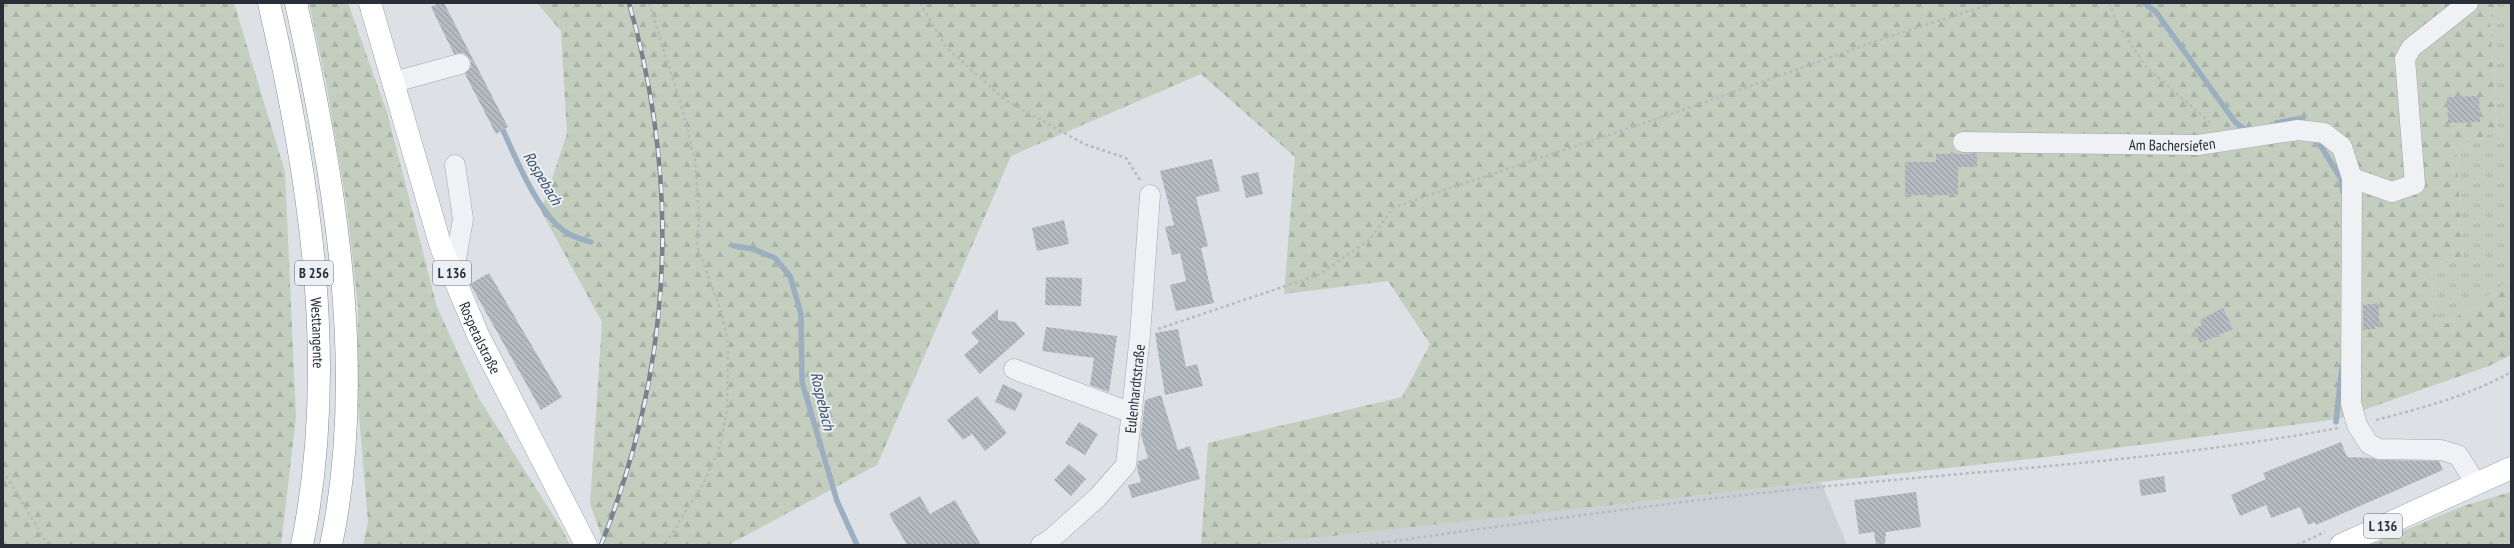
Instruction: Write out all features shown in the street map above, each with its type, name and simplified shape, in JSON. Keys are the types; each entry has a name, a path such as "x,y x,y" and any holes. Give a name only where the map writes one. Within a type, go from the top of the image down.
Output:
{"main road":[{"name":"Westtangente","path":"268,3 289,92 313,247 319,369 311,500 302,545"},
{"name":"Westtangente","path":"296,3 316,92 336,224 346,321 347,396 339,508 331,545"},
{"name":"Rospetalstraße","path":"370,3 441,247 478,335 586,545"},
{"name":"L 136","path":"2341,545 2511,468"}],"street":[{"path":"2352,178 2392,192 2415,184 2405,59 2411,48 2468,3"},
{"path":"394,82 460,64"},
{"name":"Am Bachersiefen","path":"1963,142 2198,145 2229,139 2298,130 2324,133 2342,147 2352,178 2351,403 2357,425 2369,444 2379,448 2441,450 2458,455 2476,484"},
{"path":"453,276 463,219 455,165"},
{"name":"Eulenhardtstraße","path":"1041,545 1051,539 1097,498 1126,465 1140,335 1150,195"},
{"path":"1014,369 1132,413"}],"path":[{"path":"649,3 681,105 695,160 699,214 697,246 721,311 728,343 727,411 719,449 704,482 665,545"},
{"path":"920,3 946,47 1005,100 1084,144 1126,158 1150,195"},
{"path":"1140,335 1318,274 1369,240 1394,207 1670,114 1888,37 1994,3"},
{"path":"2109,3 2117,23 2146,67 2229,139"},
{"path":"1364,545 1536,521 1808,488 2097,462 2257,444 2357,425 2426,408 2495,381 2511,372"},
{"path":"3,471 48,545"}],"shaded area":[{"path":"1821,482 1847,545 1251,545"}],"green space":[{"path":"3,3 234,3 285,172 296,417 281,545 3,545"},
{"path":"309,3 348,3 387,112 437,307 478,397 562,529 570,545 363,545 368,522 357,391 358,307 347,208 326,82"},
{"path":"537,3 2496,3 2490,17 2497,131 2456,148 2463,256 2431,269 2437,330 2511,280 2511,355 2489,366 2338,419 2047,457 1251,545 1201,545 1208,443 1402,397 1430,344 1388,281 1284,294 1295,157 1201,74 1011,156 877,465 728,545 605,545 590,504 602,322 541,211 567,134 561,31"},
{"path":"2496,3 2511,3 2511,280 2437,330 2431,269 2463,256 2456,148 2497,131 2490,17"},
{"path":"2511,492 2511,545 2370,545 2463,506"}],"building":[{"path":"439,3 444,3 508,127 496,134 465,74 471,67 471,61 463,53 454,54 431,7"},
{"path":"2479,96 2480,122 2448,123 2447,97"},
{"path":"1936,154 1977,154 1977,167 1958,167 1958,195 1905,195 1905,162 1936,162"},
{"path":"1212,159 1220,191 1196,197 1208,246 1201,248 1214,303 1176,311 1170,285 1186,281 1180,253 1172,255 1165,227 1174,225 1160,171"},
{"path":"1258,172 1263,194 1246,198 1241,176"},
{"path":"1064,220 1069,244 1037,251 1032,228"},
{"path":"489,273 562,397 541,410 470,284"},
{"path":"1046,277 1082,278 1081,306 1045,305"},
{"path":"2378,303 2380,326 2375,327 2375,329 2363,330 2363,305"},
{"path":"2223,308 2233,329 2200,343 2194,329 2202,325 2200,320"},
{"path":"998,309 998,320 1015,322 1025,334 980,374 964,355 979,342 971,333"},
{"path":"1046,327 1117,336 1109,392 1090,385 1094,358 1042,351"},
{"path":"1178,329 1186,367 1197,364 1203,386 1165,395 1155,333"},
{"path":"1003,384 1023,394 1015,411 995,402"},
{"path":"1161,395 1178,450 1190,446 1200,479 1132,498 1128,485 1141,482 1137,468 1138,461 1148,458 1141,435 1145,400"},
{"path":"977,396 1007,433 985,451 972,434 963,440 947,420"},
{"path":"1079,422 1098,434 1085,455 1065,443"},
{"path":"2341,442 2347,457 2371,458 2379,460 2439,461 2443,470 2316,525 2315,522 2308,525 2300,507 2271,518 2266,505 2240,516 2231,495 2266,479 2263,473"},
{"path":"1069,464 1086,479 1071,496 1054,480"},
{"path":"2164,476 2166,492 2141,496 2139,480"},
{"path":"1916,492 1921,527 1886,532 1885,545 1876,545 1874,532 1859,534 1854,500"},
{"path":"920,496 930,514 955,500 981,545 907,545 889,514"}],"waterway":[{"path":"2144,3 2156,12 2235,122 2244,129 2248,129"},
{"path":"2276,123 2303,118"},
{"name":"Rospebach","path":"503,130 522,172 550,217 560,228 571,235 591,242"},
{"path":"2319,143 2341,179 2343,192"},
{"name":"Rospebach","path":"734,246 753,249 775,258 790,276 801,314 802,382 837,501 857,545"},
{"path":"2336,422 2342,366"}],"railway":[{"path":"601,545 625,478 643,411 655,344 662,277 662,209 657,141 646,72 629,3"}]}
